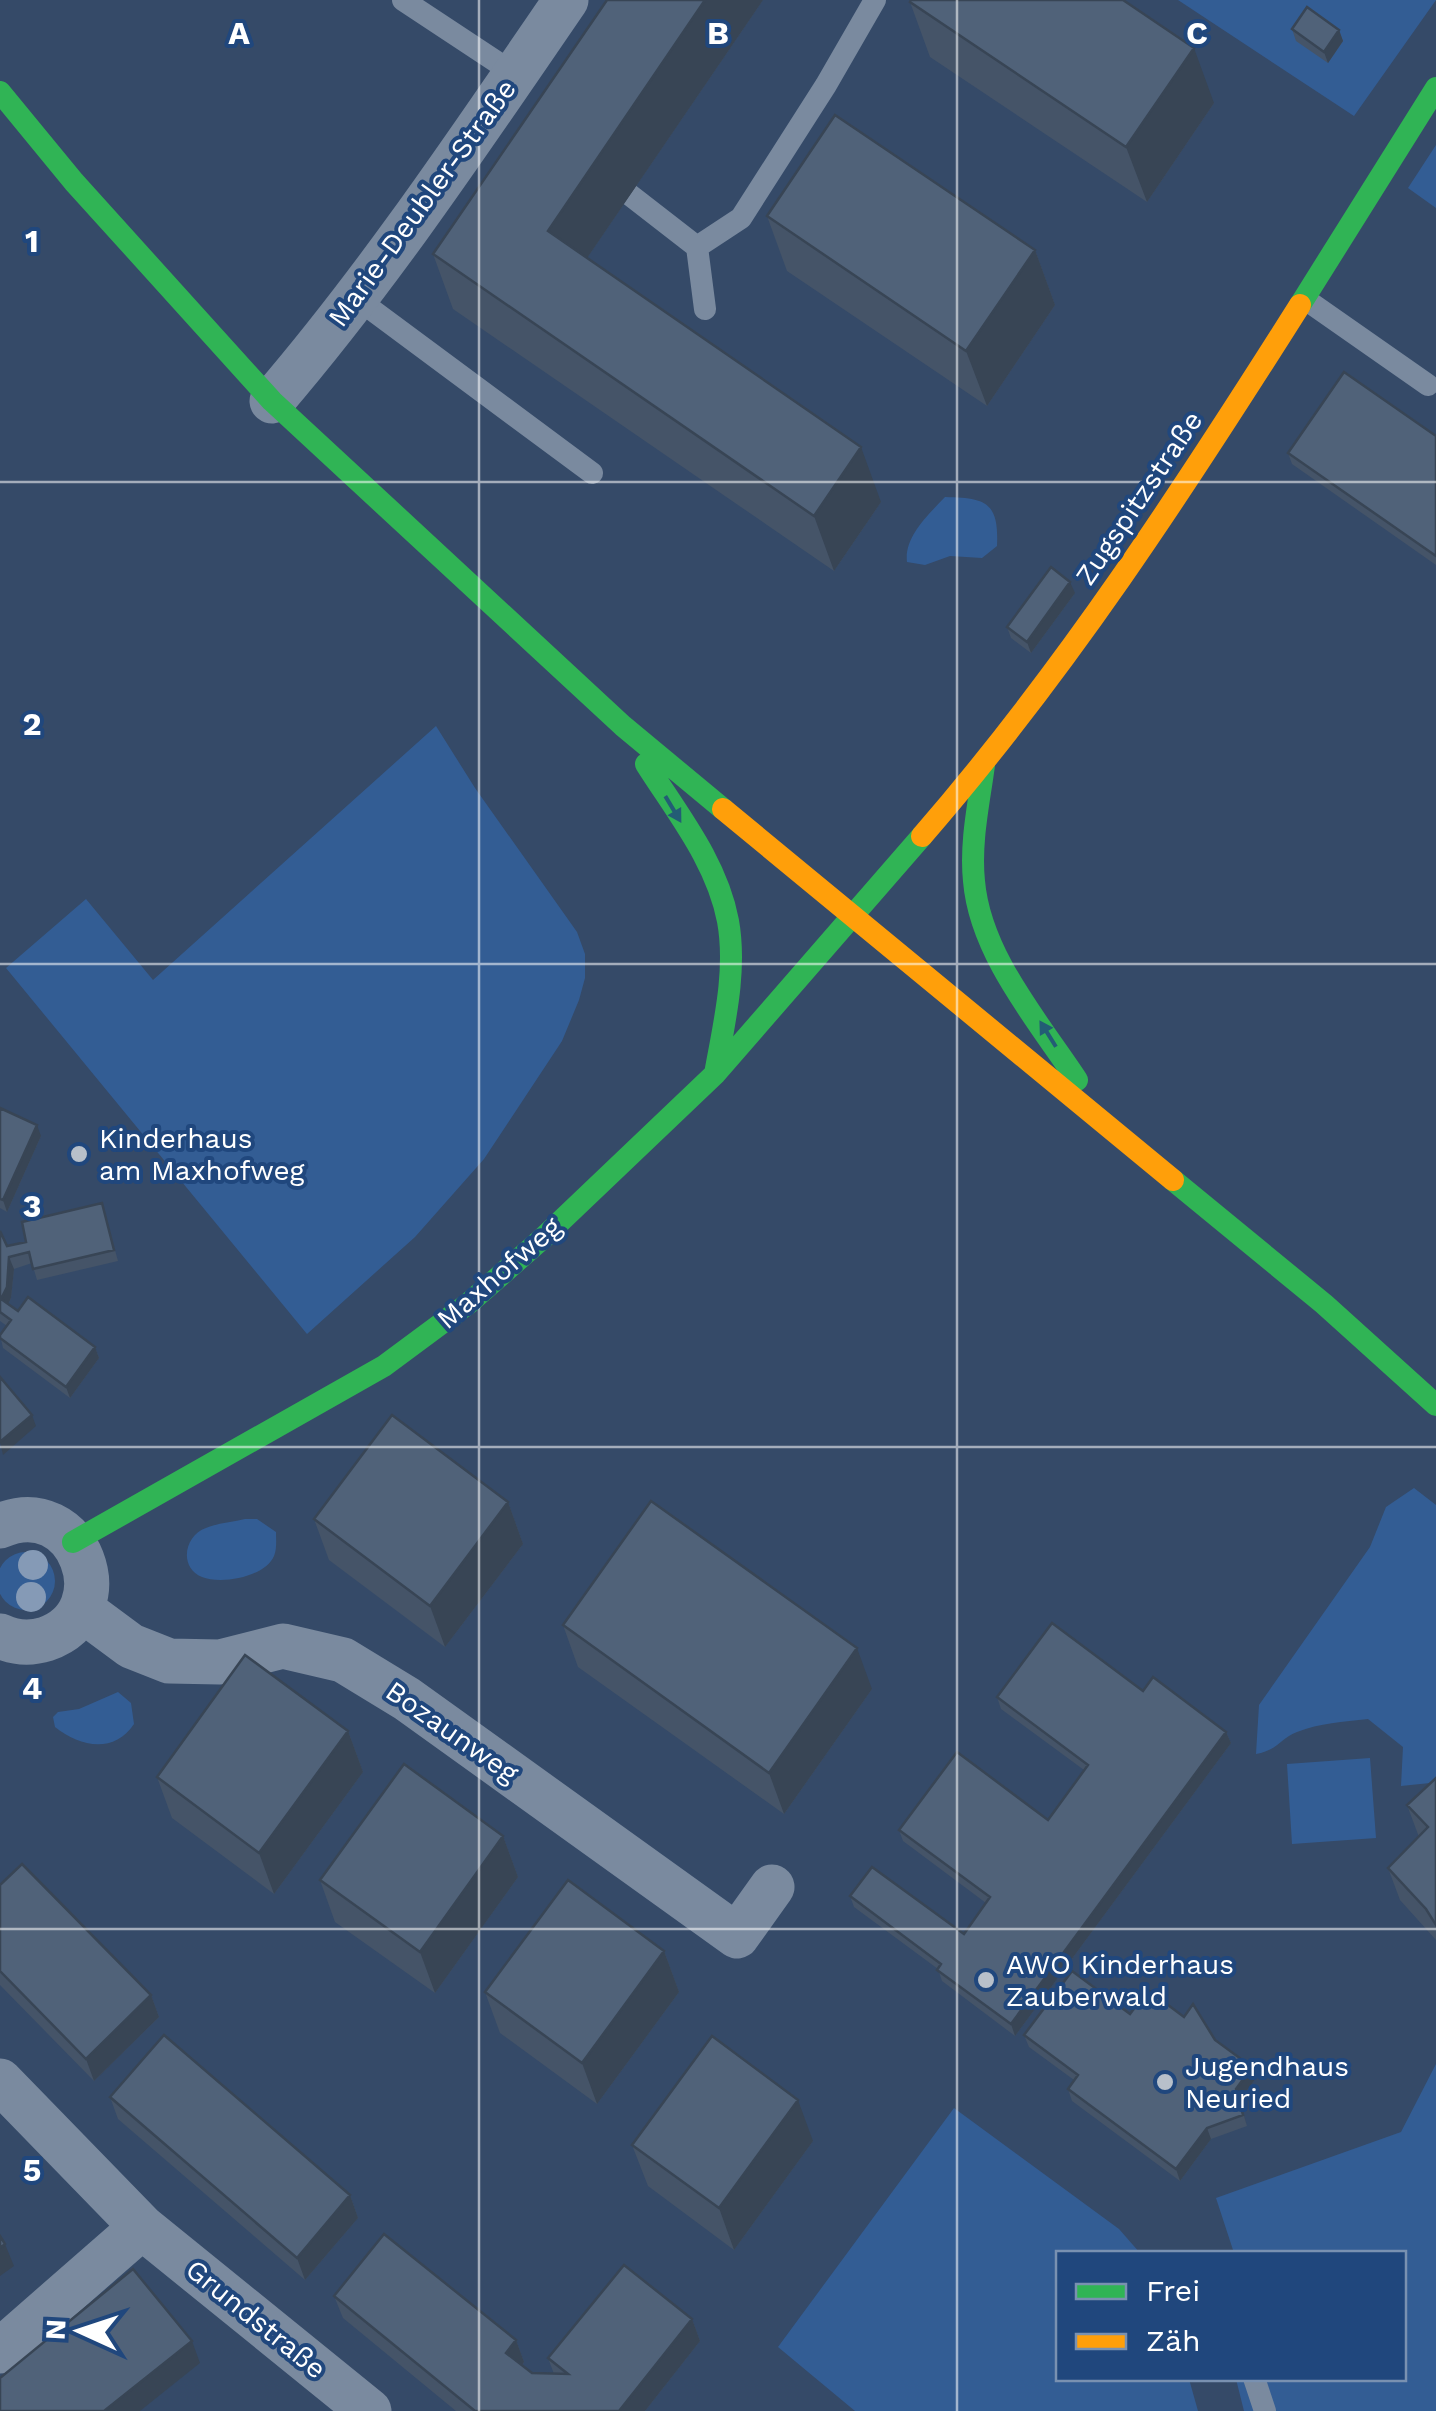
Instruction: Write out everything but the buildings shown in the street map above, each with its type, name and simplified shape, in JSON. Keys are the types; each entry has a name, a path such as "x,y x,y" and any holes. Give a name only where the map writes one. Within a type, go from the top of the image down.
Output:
{"street":[{"name":"Marie-Deubler-Straße","path":"272,401 398,244 505,99 566,0"},
{"name":"Zugspitzstraße","path":"854,916 984,765 1169,512 1436,88"},
{"path":"0,92 74,182 272,401 622,726 1100,1117 1324,1304 1436,1404"},
{"path":"622,726 701,854 716,882 728,920 731,964 715,1074"},
{"path":"984,765 974,857 976,896 986,929 1100,1117"},
{"name":"Maxhofweg","path":"73,1542 384,1366 469,1303 715,1074 854,916"},
{"path":"0,1526 30,1520 51,1525 73,1542 82,1556 86,1574 81,1609 68,1626 50,1638 30,1643 0,1636"},
{"name":"Bozaunweg","path":"81,1609 132,1646 169,1662 220,1662 283,1646 342,1660 408,1698 737,1936 772,1887"},
{"name":"Grundstraße","path":"0,2082 142,2227 370,2411"},
{"path":"0,2350 142,2227"}],"lane":[{"path":"404,0 505,99"},
{"path":"697,247 741,218 875,0"},
{"path":"630,195 697,247 706,309"},
{"path":"356,298 592,472"},
{"path":"1305,300 1428,385"},
{"path":"1255,2381 1265,2411"}],"shaded area":[{"path":"1178,0 1436,0 1354,116"},
{"path":"1436,145 1436,208 1408,188"},
{"path":"945,497 987,505 995,520 997,546 982,558 950,556 925,565 907,562 913,535"},
{"path":"436,726 577,932 585,954 585,978 562,1041 484,1159 415,1237 307,1334 6,968 86,899 153,980"},
{"path":"1414,1488 1436,1505 1436,1778 1430,1783 1401,1786 1403,1747 1368,1719 1306,1729 1256,1754 1259,1705 1370,1547 1386,1507"},
{"path":"257,1519 276,1532 275,1553 269,1563 252,1574 231,1579 210,1579 194,1572 187,1559 193,1537 211,1526"},
{"path":"15,1554 37,1554 53,1570 53,1592 37,1608 15,1608 -1,1592 -1,1570"},
{"path":"118,1692 131,1703 134,1724 117,1740 86,1743 55,1727 53,1717 58,1712 79,1709"},
{"path":"1370,1758 1376,1838 1292,1844 1287,1764"},
{"path":"1436,2064 1436,2411 1244,2411 1236,2381 1406,2381 1406,2251 1233,2251 1216,2198 1401,2132"},
{"path":"954,2108 1119,2229 1138,2251 1056,2251 1056,2381 1190,2381 1198,2411 855,2411 778,2347"}],"traffic: fast":[{"path":"1300,305 1436,88"},
{"path":"0,92 74,182 272,401 623,726 723,809"},
{"path":"646,764 705,858 728,921 730,978 715,1074"},
{"path":"984,765 973,852 979,908 987,935 1013,986 1077,1080"},
{"path":"73,1542 384,1366 469,1303 715,1074 922,836"},
{"path":"1173,1180 1324,1304 1436,1405"}],"traffic: slow":[{"path":"922,836 1025,709 1121,578 1300,305"},
{"path":"723,809 1173,1180"}],"place":[{"name":"Kinderhaus am Maxhofweg","path":"79,1154"},
{"name":"AWO Kinderhaus Zauberwald","path":"986,1980"},
{"name":"Jugendhaus Neuried","path":"1165,2082"}]}
